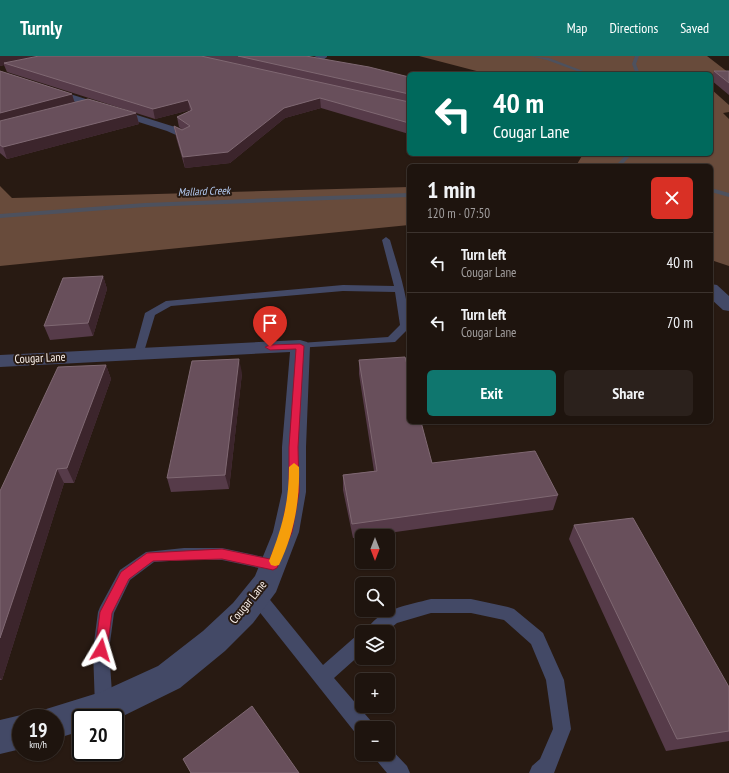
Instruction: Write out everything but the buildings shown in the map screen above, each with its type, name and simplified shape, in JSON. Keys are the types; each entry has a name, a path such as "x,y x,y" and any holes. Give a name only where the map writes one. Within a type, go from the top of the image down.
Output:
{"street":[{"path":"2,71 91,104 185,136"},
{"path":"72,109 91,104"},
{"path":"713,291 729,306"},
{"name":"Cougar Lane","path":"0,361 300,346 294,447 294,492 286,532 266,583 243,613 214,641 169,677 104,708 64,719"},
{"path":"0,737 12,734"}],"lane":[{"path":"300,346 391,340 405,326 399,289 386,240"},
{"path":"139,353 150,313 169,303 343,288 399,289"},
{"path":"104,708 101,650 106,612 125,575 151,556 222,554 273,565"},
{"path":"256,595 358,721"},
{"path":"383,625 392,618 431,606 471,606 508,614 537,639 555,680 562,729 546,766 539,773"},
{"path":"322,677 355,648"},
{"path":"390,761 400,773"}],"shaded area":[{"path":"419,56 707,56 729,73 724,76 713,76 713,72 480,72"},
{"path":"713,91 729,105 729,112 723,113 729,119 729,266 713,261 713,164 577,164 582,156 713,156"},
{"path":"0,186 12,198 407,187 407,225 0,266"}],"waterway":[{"path":"532,56 548,59 584,72"},
{"name":"Mallard Creek","path":"637,56 634,64 637,72"},
{"name":"Mallard Creek","path":"620,164 628,156"},
{"path":"713,191 729,195"},
{"name":"Mallard Creek","path":"0,216 145,205 407,195"}],"slow traffic":[{"path":"275,561 286,532 294,492 294,467"}],"route":[{"path":"101,650 106,612 125,575 151,556 222,554 273,565 286,532 294,492 294,447 300,346 270,347"}]}
